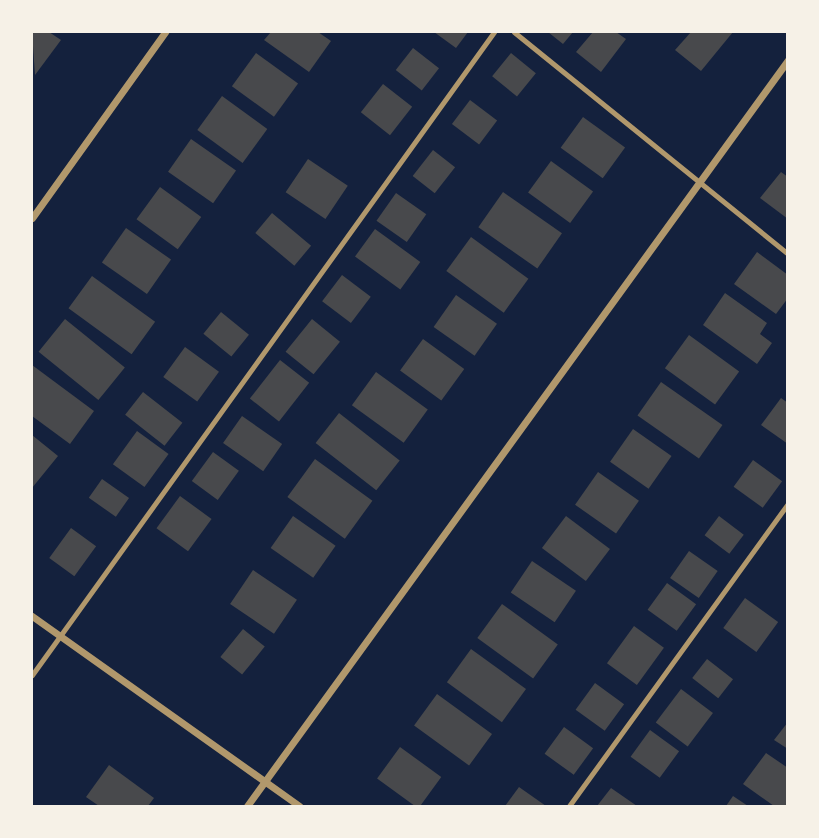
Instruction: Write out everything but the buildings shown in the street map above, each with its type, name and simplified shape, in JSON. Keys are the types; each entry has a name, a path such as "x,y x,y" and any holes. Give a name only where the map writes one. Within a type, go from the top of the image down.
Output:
{"street":[{"path":"32,218 165,32"},
{"path":"247,807 788,60"},
{"path":"32,616 299,807"}],"lane":[{"path":"32,675 494,32"},
{"path":"514,32 788,254"},
{"path":"569,807 788,504"}]}
